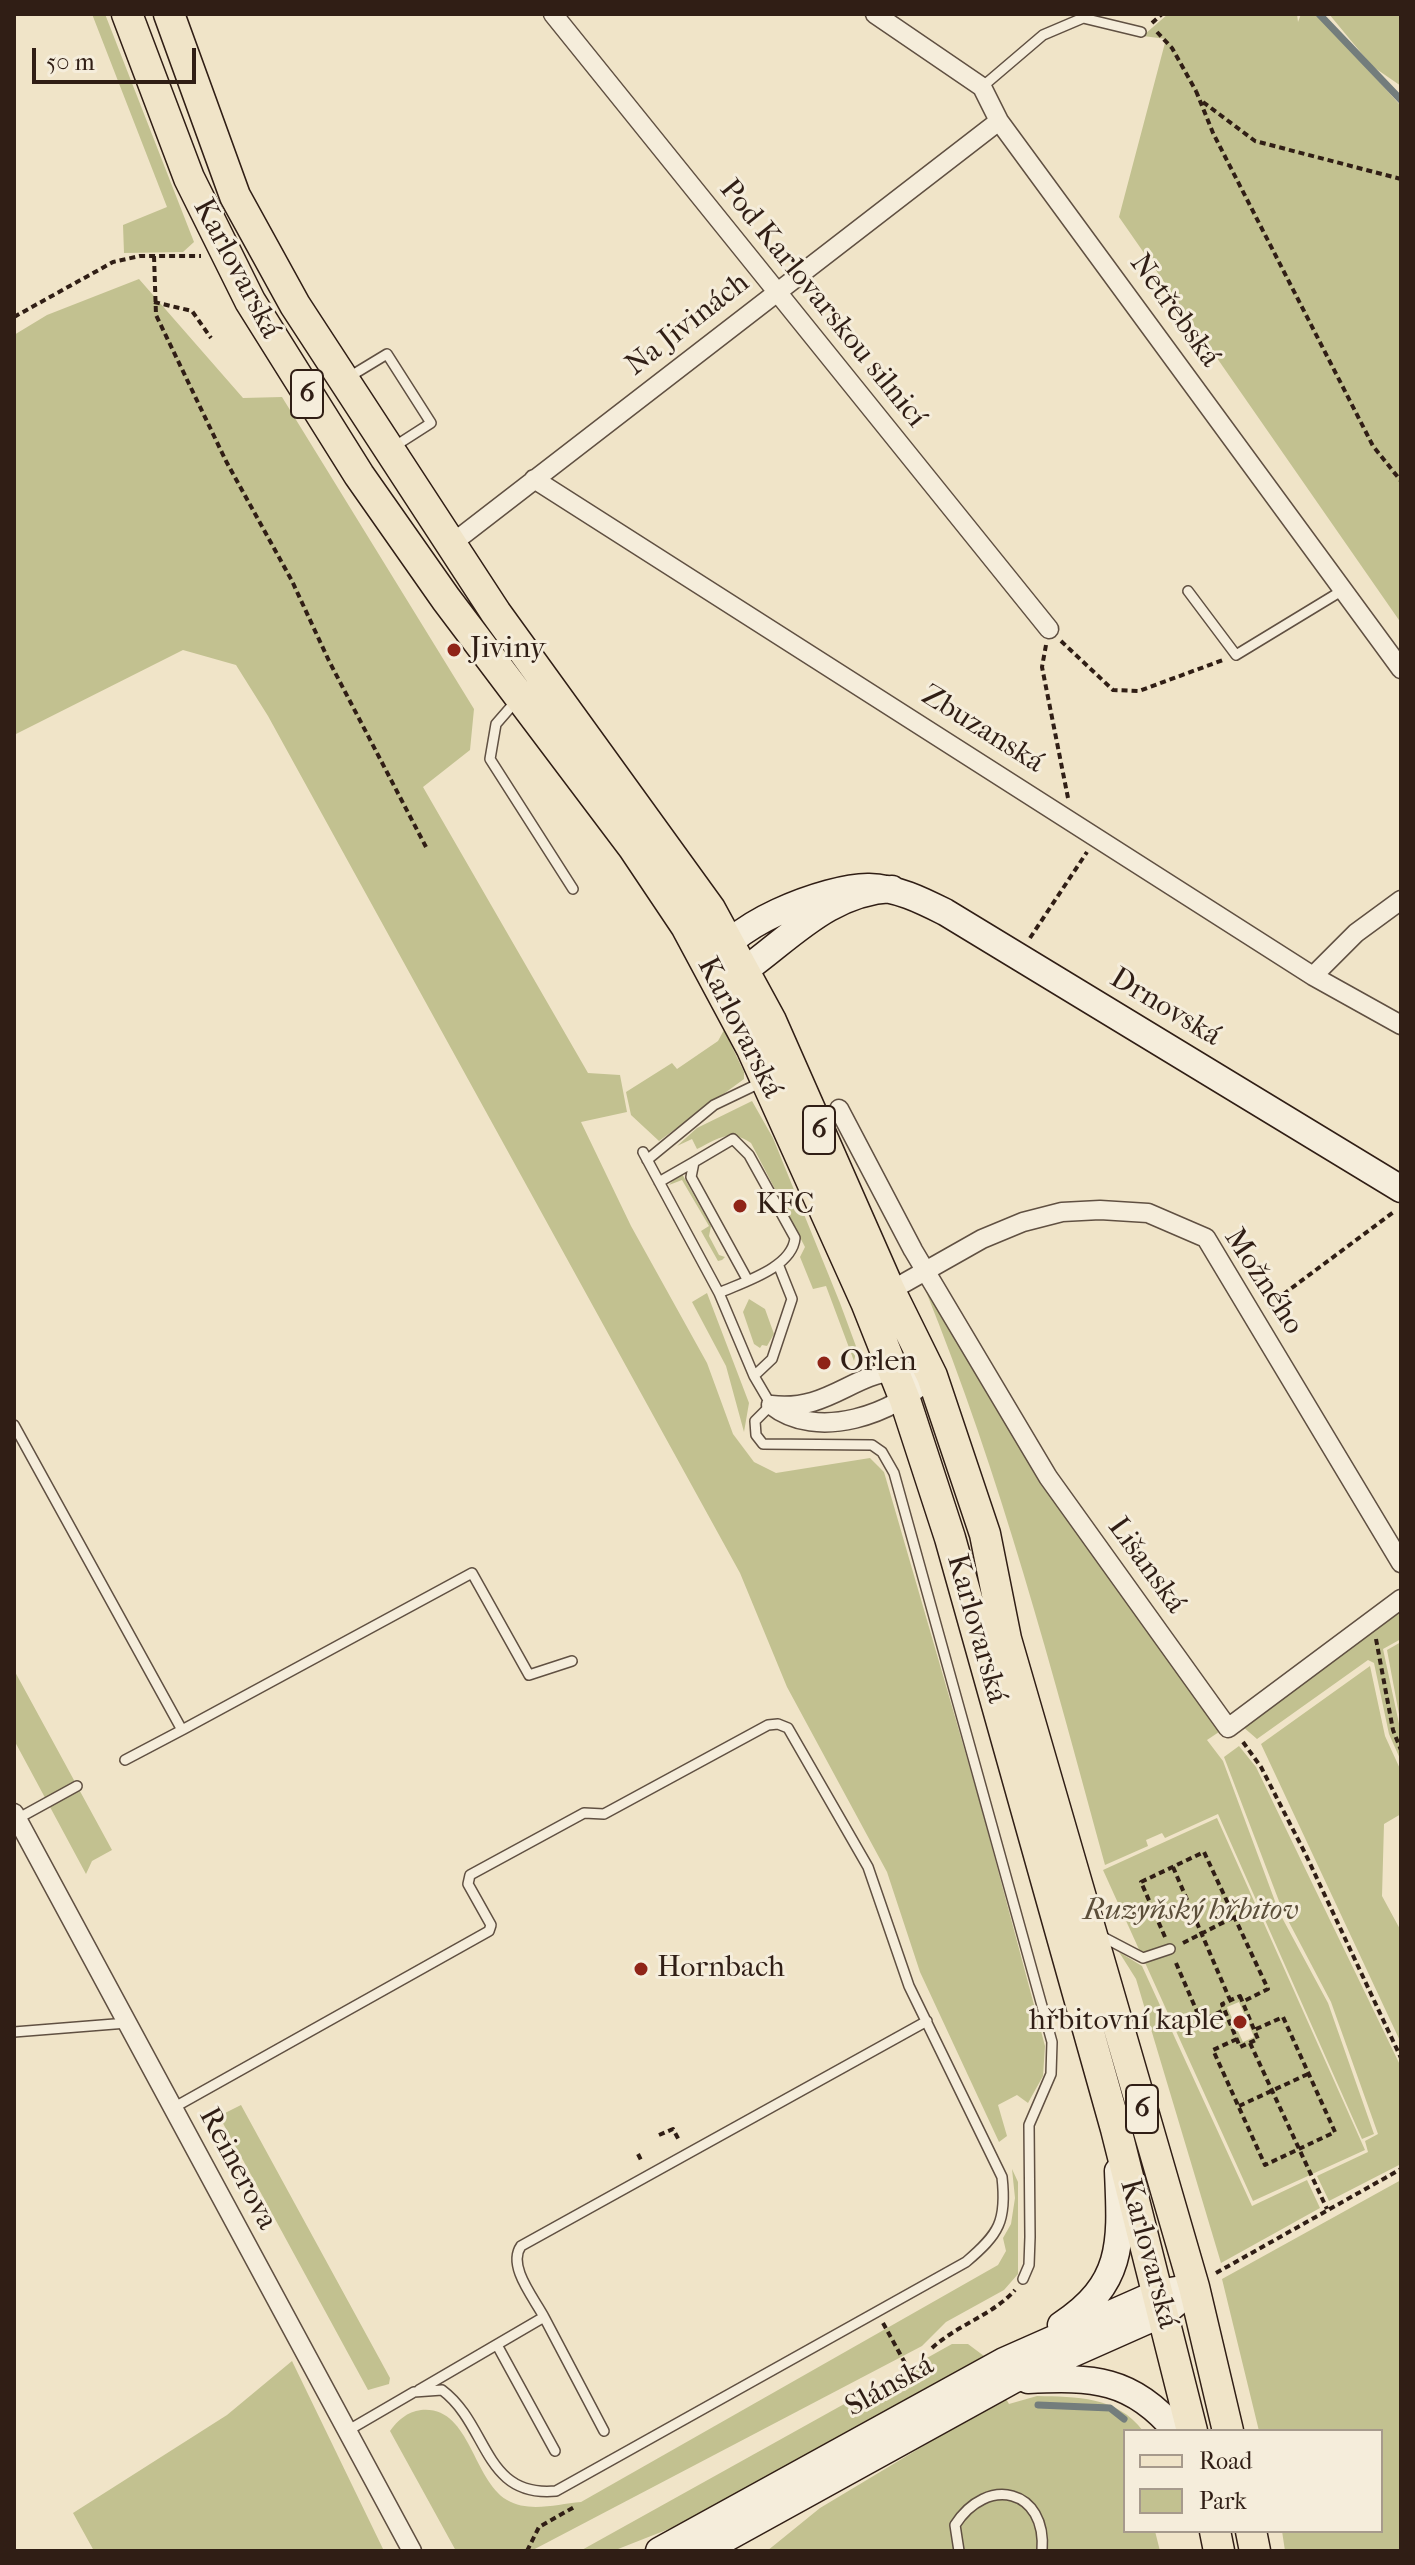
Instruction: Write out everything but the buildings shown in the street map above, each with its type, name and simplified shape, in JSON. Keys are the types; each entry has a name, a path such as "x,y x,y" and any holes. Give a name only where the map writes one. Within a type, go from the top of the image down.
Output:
{"main road":[{"name":"Karlovarská","path":"127,14 189,178 222,251 270,336 359,475 520,698 633,847 712,971 766,1080 905,1400 950,1538 1116,2129 1192,2429"},
{"name":"Karlovarská","path":"169,14 235,196 342,381 539,675 663,840 729,941 771,1021 890,1291 932,1376 985,1534 1006,1639 1091,1931 1205,2280 1228,2429"},
{"name":"Drnovská","path":"729,941 767,918 831,892 858,887 892,889 945,912 1399,1199"},
{"path":"729,941 716,954 712,971 727,975 745,970 837,902 859,892 892,889"},
{"path":"1008,2371 1084,2308 1107,2282 1121,2230 1116,2129"},
{"name":"Slánská","path":"659,2551 1008,2371 1161,2303 1205,2280"},
{"path":"1008,2371 1108,2382 1139,2396 1174,2429"},
{"name":"Slánská","path":"703,2551 1008,2371"}],"street":[{"name":"Pod Karlovarskou silnicí","path":"553,14 1049,629"},
{"name":"Netřebská","path":"875,14 982,87 999,121 1401,669"},
{"name":"Na Jivinách","path":"450,545 999,121"},
{"name":"Zbuzanská","path":"534,479 1313,976 1401,1025"},
{"path":"1313,976 1356,933 1401,900"},
{"name":"Lišanská","path":"839,1109 926,1271 1048,1477 1228,1728"},
{"name":"Možného","path":"890,1291 1023,1222 1062,1212 1100,1210 1148,1213 1206,1238 1401,1563"},
{"path":"771,1405 786,1407 822,1400 893,1371 932,1376"},
{"path":"771,1405 797,1421 842,1421 905,1400 932,1376"},
{"path":"1228,1728 1401,1599"},
{"name":"Reinerova","path":"16,1816 412,2551"}],"lane":[{"path":"982,87 1043,35 1083,18 1141,32"},
{"path":"342,381 387,354 431,423 388,451"},
{"path":"1188,591 1236,655 1343,590"},
{"path":"520,698 496,724 490,759 573,889"},
{"path":"766,1080 714,1105 645,1156 719,1293 754,1376 771,1405 755,1421 756,1435 763,1444 872,1445 882,1452 898,1488 1052,2042 1051,2074 1029,2125 1029,2265 1023,2279"},
{"path":"659,1182 733,1139 742,1145 795,1238 794,1249 778,1264 719,1293"},
{"path":"694,1162 691,1177 747,1279"},
{"path":"754,1376 772,1359 792,1299 778,1264"},
{"path":"14,1425 182,1730"},
{"path":"125,1760 472,1573 529,1675 572,1661"},
{"path":"173,2108 489,1931 491,1925 468,1884 470,1875 584,1813 604,1814 768,1725 788,1728 868,1867 909,1986 1002,2177 1005,2209 994,2238 966,2262 556,2491 525,2490 511,2484 498,2471 460,2403 442,2390 414,2392"},
{"path":"16,1816 77,1786"},
{"path":"1091,1931 1143,1958 1170,1949"},
{"path":"604,2431 516,2266 516,2253 521,2246 927,2021"},
{"path":"14,2032 127,2023"},
{"path":"347,2431 544,2317"},
{"path":"497,2345 555,2451"},
{"path":"959,2551 955,2525 966,2508 982,2497 1001,2493 1022,2499 1032,2510 1040,2525 1042,2551"}],"path":[{"path":"1149,25 1172,48 1202,102 1255,141 1401,179"},
{"path":"1196,91 1213,133 1373,446 1401,481"},
{"path":"14,317 113,262 154,256 207,256 222,251"},
{"path":"154,256 156,315 226,461 286,568 329,661 426,847"},
{"path":"154,302 192,311 211,338"},
{"path":"1049,629 1113,690 1139,691 1236,655"},
{"path":"1049,629 1042,667 1072,821"},
{"path":"1026,943 1098,837"},
{"path":"1257,1323 1285,1293 1399,1199"},
{"path":"1371,1620 1393,1730 1401,1750"},
{"path":"1228,1728 1261,1767 1401,2058"},
{"path":"1224,2010 1201,2021 1141,1882 1204,1852 1268,1989 1242,2002"},
{"path":"1173,1867 1230,2000"},
{"path":"1170,1949 1234,1917"},
{"path":"1240,1996 1242,2002 1258,2039 1240,2047 1222,2004 1240,1996"},
{"path":"1237,2039 1213,2050 1265,2165 1335,2132 1283,2017 1254,2030"},
{"path":"1250,2043 1327,2209"},
{"path":"1239,2106 1308,2074"},
{"path":"659,2135 673,2129 680,2142"},
{"path":"638,2154 642,2162"},
{"path":"1205,2280 1401,2169"},
{"path":"932,2348 949,2332 1009,2297 1023,2279"},
{"path":"877,2313 905,2363"},
{"path":"527,2551 539,2527 576,2506"}],"green space":[{"path":"92,14 105,14 194,242 183,252 124,253 123,225 167,207"},
{"path":"1168,14 1297,14 1298,22 1301,14 1318,14 1401,106 1401,623 1119,217 1166,39 1128,34 1145,34"},
{"path":"1329,14 1401,14 1401,86 1372,66"},
{"path":"139,279 243,398 282,397 474,709 470,750 423,787 588,1073 620,1075 627,1112 581,1122 631,1226 707,1363 733,1434 754,1462 776,1473 870,1458 884,1472 980,1803 1045,2046 1043,2076 1028,2103 1017,2095 998,2105 1007,2136 999,2142 920,1972 887,1872 787,1687 740,1573 268,716 236,665 183,650 14,735 14,335 47,315"},
{"path":"724,1030 744,1072 744,1079 659,1141 631,1115 626,1092 672,1063 677,1069 718,1041"},
{"path":"752,1101 773,1138 840,1303 857,1349 854,1361 826,1286 813,1289 800,1257 805,1247 751,1143 730,1136 697,1149 692,1139 677,1146 697,1128"},
{"path":"681,1172 711,1226 709,1236 719,1255 725,1257 722,1260 718,1261 701,1231 709,1226 682,1180 669,1185"},
{"path":"930,1287 1041,1480 1219,1732 1207,1740 1223,1761 1279,1912 1328,2003 1374,2134 1362,2139 1218,1814 1165,1838 1162,1833 1146,1840 1148,1846 1105,1865 1024,1574 978,1430 925,1289"},
{"path":"707,1293 749,1403 744,1432 726,1366 692,1302"},
{"path":"749,1299 765,1309 774,1334 767,1346 760,1348 754,1344 743,1312"},
{"path":"1401,1606 1401,1639 1383,1649 1401,1733 1401,1761 1389,1734 1374,1663 1368,1660 1257,1739 1242,1726"},
{"path":"1401,1642 1401,1725 1387,1650"},
{"path":"1370,1666 1385,1736 1401,1771 1401,1814 1384,1824 1382,1896 1401,1931 1401,2043 1261,1744"},
{"path":"14,1670 112,1850 92,1861 86,1874 14,1740"},
{"path":"1239,1746 1256,1767 1401,2067 1401,2164 1329,2201 1317,2176 1368,2152 1365,2141 1378,2134 1331,2002 1282,1909 1224,1757"},
{"name":"Ruzyňský hřbitov","path":"1217,1818 1365,2150 1253,2201 1103,1870","holes":["1239,2002 1254,2037 1243,2042 1227,2007"]},
{"path":"1119,1952 1142,1966 1252,2206 1307,2180 1320,2208 1221,2263 1136,1979"},
{"path":"241,2105 390,2378 389,2384 368,2390 219,2116"},
{"path":"1012,2169 1018,2182 1018,2274 1004,2290 946,2322 922,2346 531,2551 456,2551 390,2431 411,2413 421,2410 437,2412 450,2419 461,2431 495,2490 507,2500 534,2507 581,2502 998,2265 1006,2251 1003,2238 1011,2224 1015,2198"},
{"path":"1401,2180 1401,2551 1285,2551 1282,2533 1383,2533 1383,2429 1259,2429 1222,2279"},
{"path":"952,2344 968,2344 984,2356 684,2523 613,2551 580,2551"},
{"path":"292,2361 384,2551 94,2551 73,2513 227,2415"},
{"path":"1037,2396 1081,2398 1108,2405 1133,2419 1141,2429 1123,2429 1123,2533 1156,2533 1160,2551 767,2551 820,2508 1005,2397 1009,2404"}],"waterway":[{"path":"1319,14 1401,100"},
{"path":"1038,2405 1110,2408 1124,2419"}],"place":[{"name":"Jiviny","path":"454,650"},
{"name":"KFC","path":"740,1206"},
{"name":"Orlen","path":"824,1363"},
{"name":"Hornbach","path":"641,1969"},
{"name":"hřbitovní kaple","path":"1240,2022"}]}
